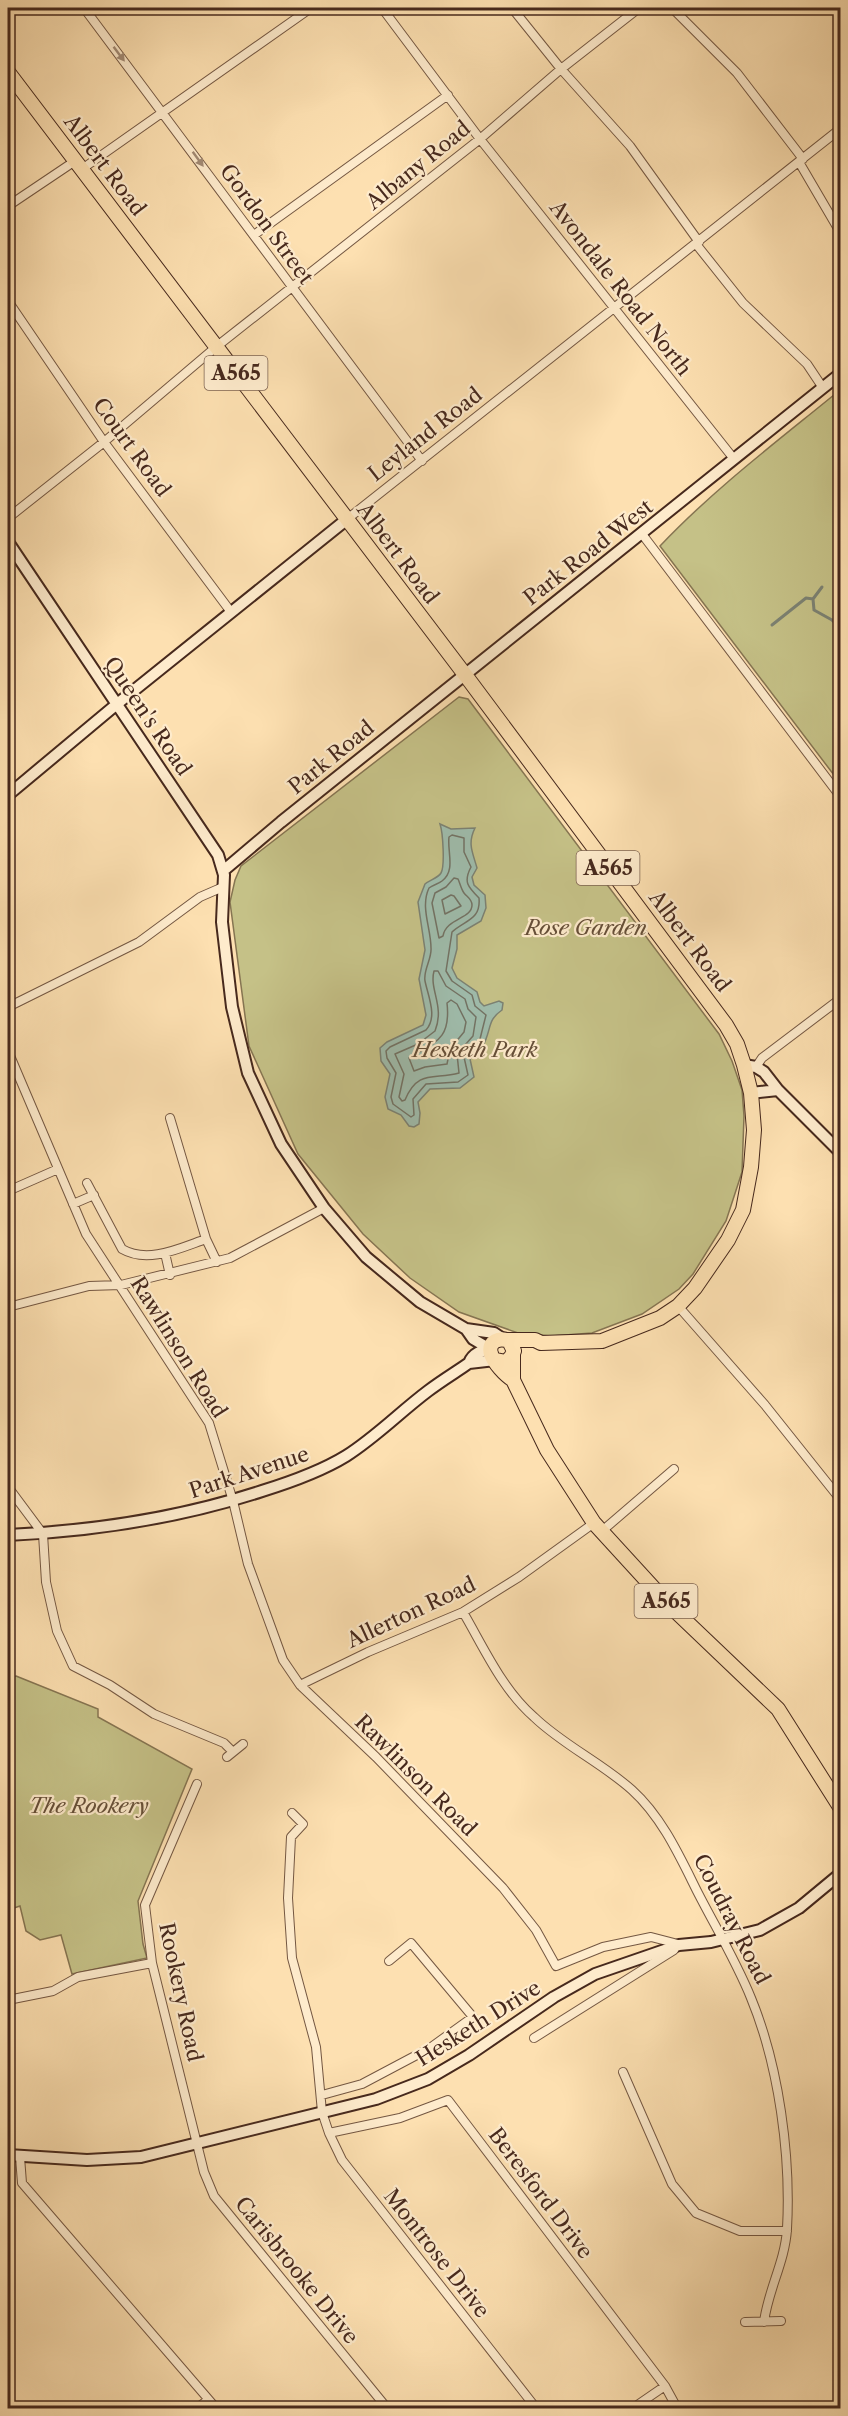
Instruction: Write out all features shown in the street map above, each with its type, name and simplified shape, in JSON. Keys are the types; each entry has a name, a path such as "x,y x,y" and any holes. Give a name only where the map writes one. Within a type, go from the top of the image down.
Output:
{"highway":[{"name":"Albert Road","path":"8,72 465,674 726,1025 750,1066"},
{"name":"A565","path":"505,1339 535,1340 542,1343 602,1341 632,1331 660,1318 678,1306 710,1268 743,1210 751,1167 754,1130 750,1066"},
{"name":"A565","path":"505,1339 513,1347 513,1380 547,1450 598,1527 669,1605 778,1709 840,1807"},
{"path":"493,1355 496,1340 505,1339"},
{"name":"A565","path":"493,1355 506,1362 513,1354 537,1347 542,1343"},
{"name":"A565","path":"493,1355 505,1375 513,1380"}],"street":[{"name":"Gordon Street","path":"84,8 422,461"},
{"path":"8,206 163,112 312,8"},
{"name":"Avondale Road North","path":"382,8 480,139 734,459"},
{"path":"512,8 561,69 630,146 697,243 743,303 807,364 823,388"},
{"name":"Albany Road","path":"8,518 104,442 216,347 480,139 561,69 639,8"},
{"path":"672,8 737,73 801,161 840,232"},
{"path":"254,235 448,95"},
{"name":"Leyland Road","path":"8,795 231,612 840,129"},
{"name":"Court Road","path":"8,302 104,442 231,612"},
{"name":"Park Road West","path":"465,674 840,374"},
{"path":"642,534 840,796"},
{"name":"Queen's Road","path":"8,542 213,845 221,862 224,887 222,922 232,1007 249,1073 281,1144 324,1208 366,1257 420,1302 465,1329"},
{"name":"Park Road","path":"223,871 465,674"},
{"path":"8,1007 139,942 200,897 224,887"},
{"path":"840,999 750,1066 771,1078 778,1090 840,1152"},
{"name":"Rawlinson Road","path":"8,1051 86,1234 209,1423 233,1501 249,1564 271,1631 283,1660 300,1685 376,1757 503,1887 536,1930 556,1966 603,1947 651,1937 679,1945"},
{"path":"751,1093 778,1090"},
{"path":"170,1118 206,1239 217,1262"},
{"path":"8,1191 58,1169"},
{"path":"87,1183 122,1249 131,1254 144,1256 165,1253 206,1239"},
{"path":"73,1204 94,1195"},
{"path":"8,1307 89,1286 121,1285 170,1275 230,1258 324,1208"},
{"path":"165,1253 170,1275"},
{"path":"678,1306 765,1405 840,1499"},
{"path":"465,1329 494,1333 505,1339"},
{"path":"465,1329 473,1339 493,1355"},
{"name":"Park Avenue","path":"8,1535 43,1534 204,1510 314,1473 369,1440 428,1391 469,1363 493,1355"},
{"name":"Allerton Road","path":"300,1685 368,1652 463,1612 598,1527 674,1469"},
{"path":"8,1487 43,1534 46,1582 57,1631 74,1666 111,1685 154,1714 224,1743 230,1755 243,1744"},
{"name":"Coudray Road","path":"463,1612 500,1677 533,1717 633,1790 655,1817 678,1851 725,1940 751,1998 765,2035 782,2124 786,2164 787,2231 784,2252 764,2322"},
{"name":"Rookery Road","path":"197,1784 145,1905 152,1963 198,2144"},
{"name":"Montrose Drive","path":"292,1813 303,1824 291,1837 288,1898 292,1959 316,2047 322,2112 329,2133 342,2160 536,2409"},
{"name":"Hesketh Drive","path":"8,2155 87,2160 141,2157 376,2099 405,2089 458,2061 554,1997 595,1974 679,1945 725,1940 753,1933 781,1919 813,1898 840,1874"},
{"path":"322,2095 362,2084 430,2048 473,2017 411,1943 389,1960"},
{"path":"534,2038 665,1957 679,1945"},
{"path":"8,2000 53,1991 78,1977 152,1963"},
{"path":"623,2072 672,2184 696,2213 740,2231 787,2231"},
{"name":"Beresford Drive","path":"329,2133 400,2118 448,2100 665,2386 677,2409"},
{"name":"Carisbrooke Drive","path":"198,2144 204,2172 214,2196 387,2409"},
{"path":"20,2157 22,2183 216,2409"},
{"path":"745,2322 781,2321"},
{"path":"633,2409 665,2386"},
{"path":"197,2409 208,2400"}],"green space":[{"path":"840,390 840,783 660,546 725,484"},
{"name":"Hesketh Park","path":"459,697 468,699 719,1034 742,1090 744,1116 742,1172 726,1221 693,1274 679,1289 642,1314 592,1333 551,1336 518,1333 459,1312 410,1278 363,1234 298,1154 249,1046 230,902 241,866"},
{"name":"The Rookery","path":"16,1676 98,1709 98,1717 192,1769 138,1901 147,1958 72,1974 61,1935 40,1940 26,1931 20,1906 8,1910 8,1679"}],"water":[{"path":"440,824 451,829 475,828 471,844 477,868 472,877 474,885 485,895 486,908 481,921 457,935 457,949 452,968 457,978 477,992 484,1006 499,1001 503,1003 502,1010 493,1020 485,1042 470,1059 474,1077 460,1088 430,1089 418,1102 419,1124 414,1127 409,1126 401,1115 388,1109 385,1097 390,1074 381,1061 380,1048 387,1042 423,1025 426,1015 419,979 425,950 418,902 425,884 441,873 443,849"}],"waterway":[{"path":"822,587 813,599 814,610 840,627"},
{"path":"772,625 806,598 813,599"}],"park label":[{"name":"Rose Garden","path":"586,927"}]}
